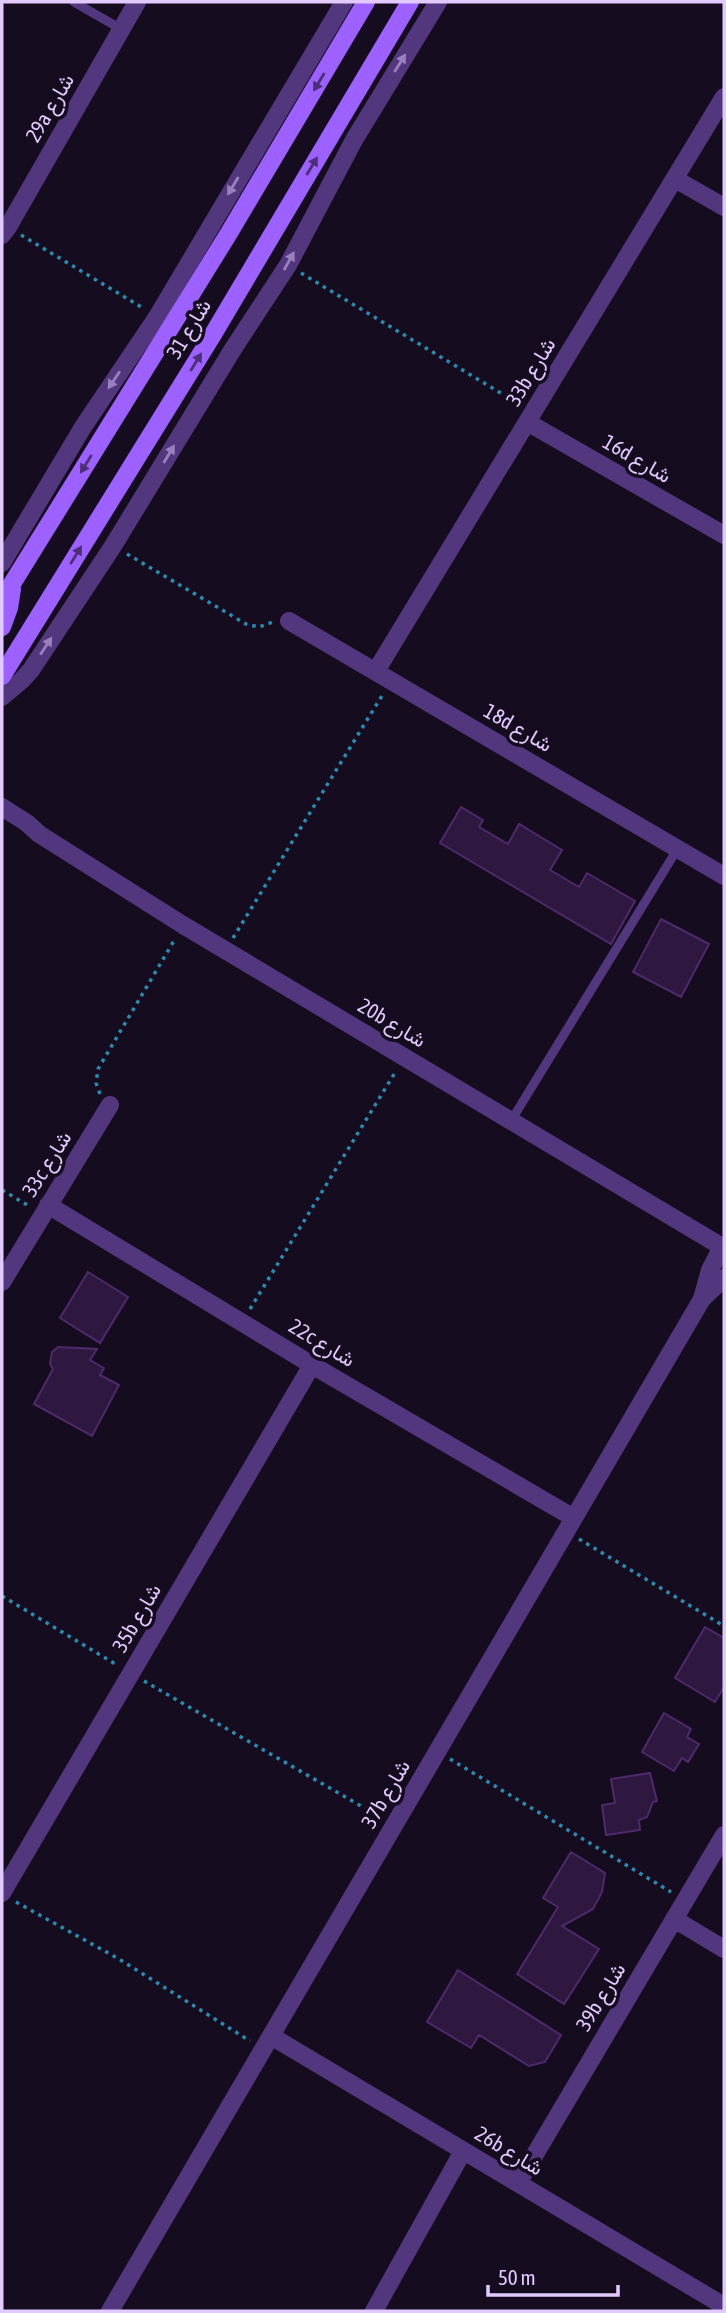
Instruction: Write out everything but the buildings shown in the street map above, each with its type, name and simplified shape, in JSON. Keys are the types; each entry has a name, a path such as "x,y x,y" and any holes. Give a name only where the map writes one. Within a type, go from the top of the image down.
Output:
{"street":[{"name":"29a شارع","path":"5,231 136,2"},
{"path":"2,563 97,406 157,317 344,2"},
{"name":"شارع 31","path":"2,600 229,233 366,2"},
{"name":"شارع 31","path":"2,676 212,336 410,2"},
{"path":"2,697 31,670 113,546 226,360 288,265 354,140 438,2"},
{"name":"33b شارع","path":"384,676 530,417 724,97"},
{"path":"675,179 724,208"},
{"name":"16d شارع","path":"530,417 724,536"},
{"path":"2,627 9,608 13,582"},
{"name":"18d شارع","path":"289,621 724,876"},
{"name":"20b شارع","path":"2,807 39,834"},
{"name":"20b شارع","path":"2,816 39,834 183,925 723,1247"},
{"name":"33c شارع","path":"2,1282 110,1105"},
{"name":"22c شارع","path":"45,1210 242,1321 570,1525"},
{"name":"37b شارع","path":"110,2311 702,1299 710,1270 723,1247"},
{"name":"37b شارع","path":"702,1299 724,1278"},
{"name":"35b شارع","path":"8,1897 131,1673 312,1365"},
{"name":"39b شارع","path":"518,2183 724,1835"},
{"path":"674,1919 724,1949"},
{"name":"26b شارع","path":"267,2043 463,2151 724,2306"},
{"path":"374,2311 463,2151"}],"lane":[{"path":"74,2 121,29"},
{"path":"511,1121 678,848"}],"path":[{"path":"5,231 157,317"},
{"path":"288,265 530,417"},
{"path":"113,546 250,626 259,627 278,621 289,621"},
{"path":"226,950 384,676"},
{"path":"110,1105 98,1090 98,1069 183,925"},
{"path":"242,1321 405,1057"},
{"path":"2,1190 45,1210"},
{"path":"570,1525 724,1626"},
{"path":"2,1596 394,1825"},
{"path":"438,1751 685,1900"},
{"path":"8,1897 267,2043"}]}
